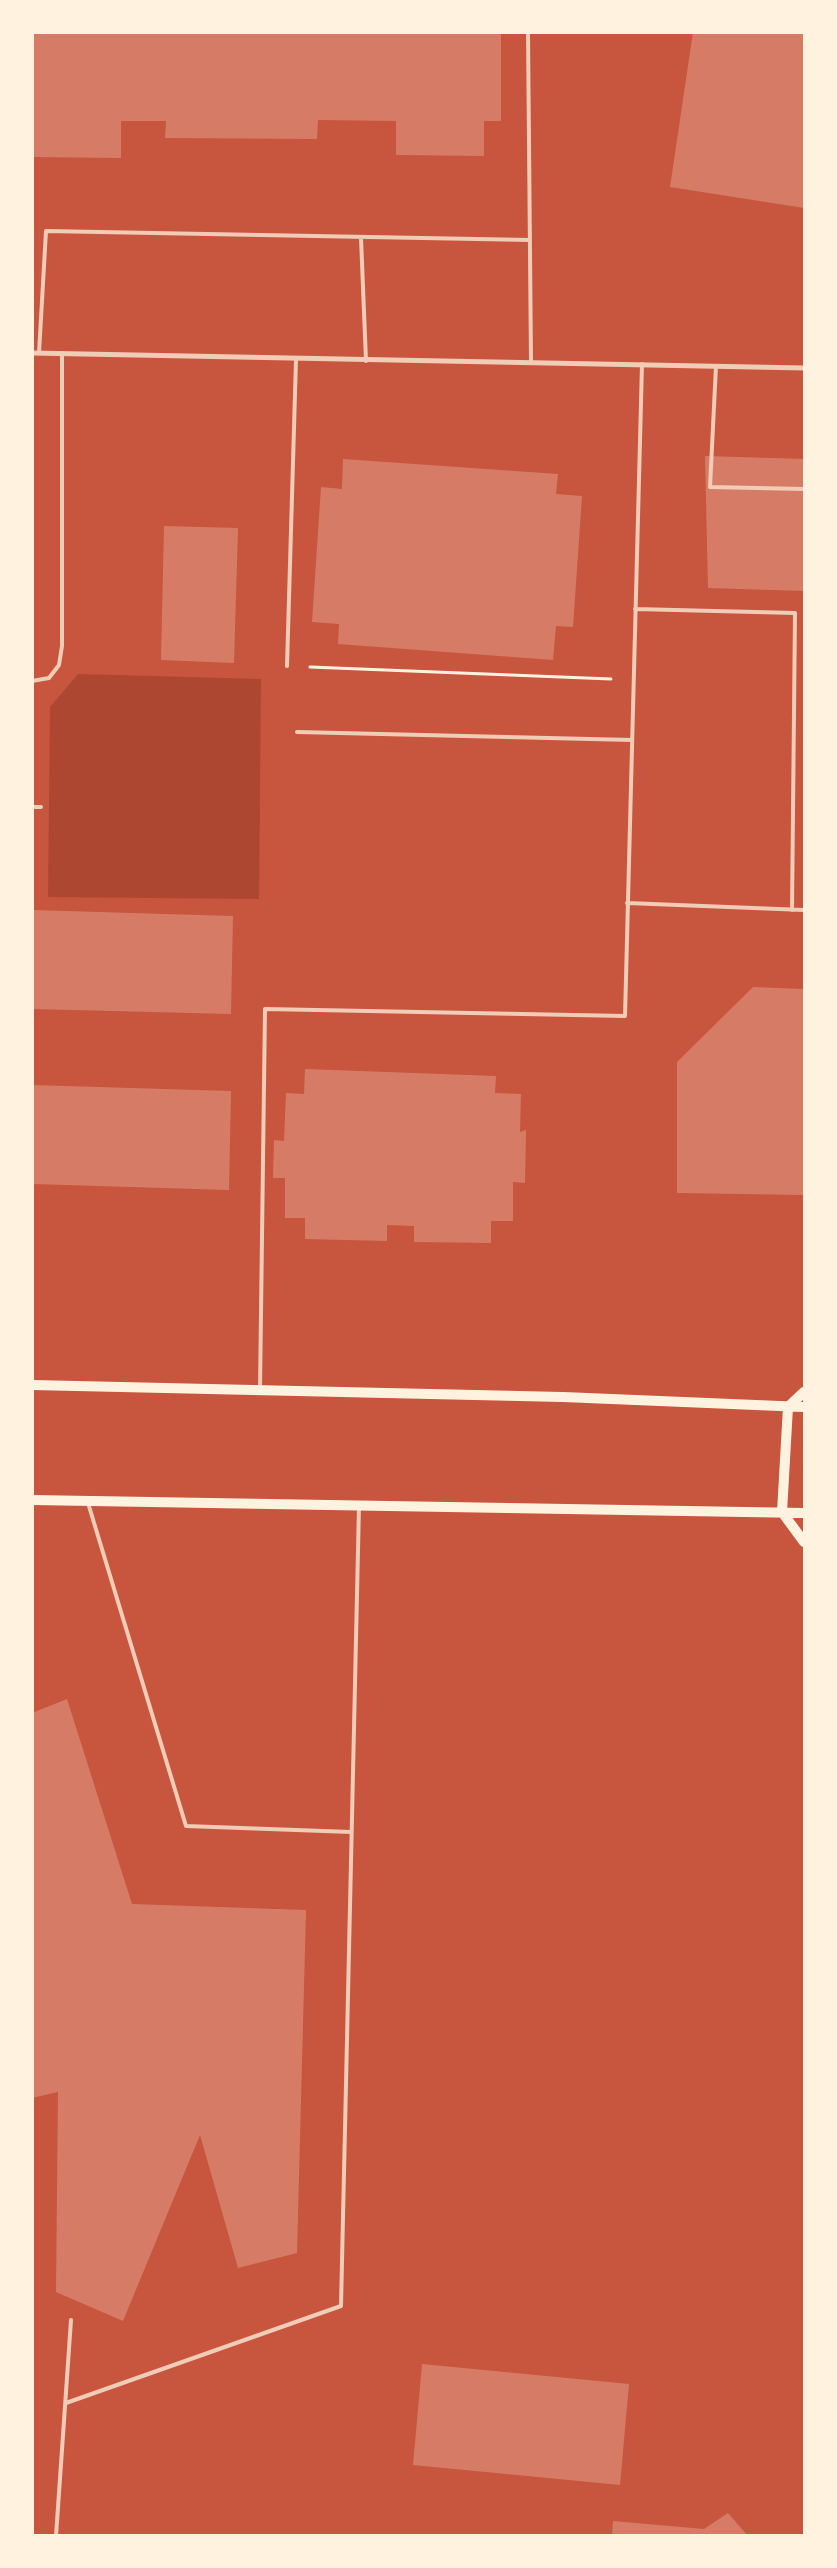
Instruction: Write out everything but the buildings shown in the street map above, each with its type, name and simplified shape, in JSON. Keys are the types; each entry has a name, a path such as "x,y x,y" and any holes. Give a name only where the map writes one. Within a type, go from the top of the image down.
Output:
{"main road":[{"path":"32,1385 563,1397 804,1407"},
{"path":"804,1392 788,1407 782,1512 804,1542"},
{"path":"32,1500 804,1513"}],"street":[{"path":"32,353 296,360 531,362 804,368"}],"lane":[{"path":"528,32 531,362"},
{"path":"39,353 46,231 530,240"},
{"path":"361,238 366,361"},
{"path":"32,681 50,678 60,664 62,646 62,353"},
{"path":"287,666 296,360"},
{"path":"260,1391 265,1009 625,1016 642,364"},
{"path":"716,366 710,487 804,489"},
{"path":"635,609 795,613 792,910"},
{"path":"296,732 632,740"},
{"path":"32,807 41,807"},
{"path":"627,903 804,910"},
{"path":"87,1500 186,1826 351,1832"},
{"path":"66,2403 341,2306 359,1506"},
{"path":"56,2536 71,2320"}],"path":[{"path":"287,666 634,680"}],"shaded area":[{"path":"78,674 261,679 259,899 48,897 50,707"}]}
